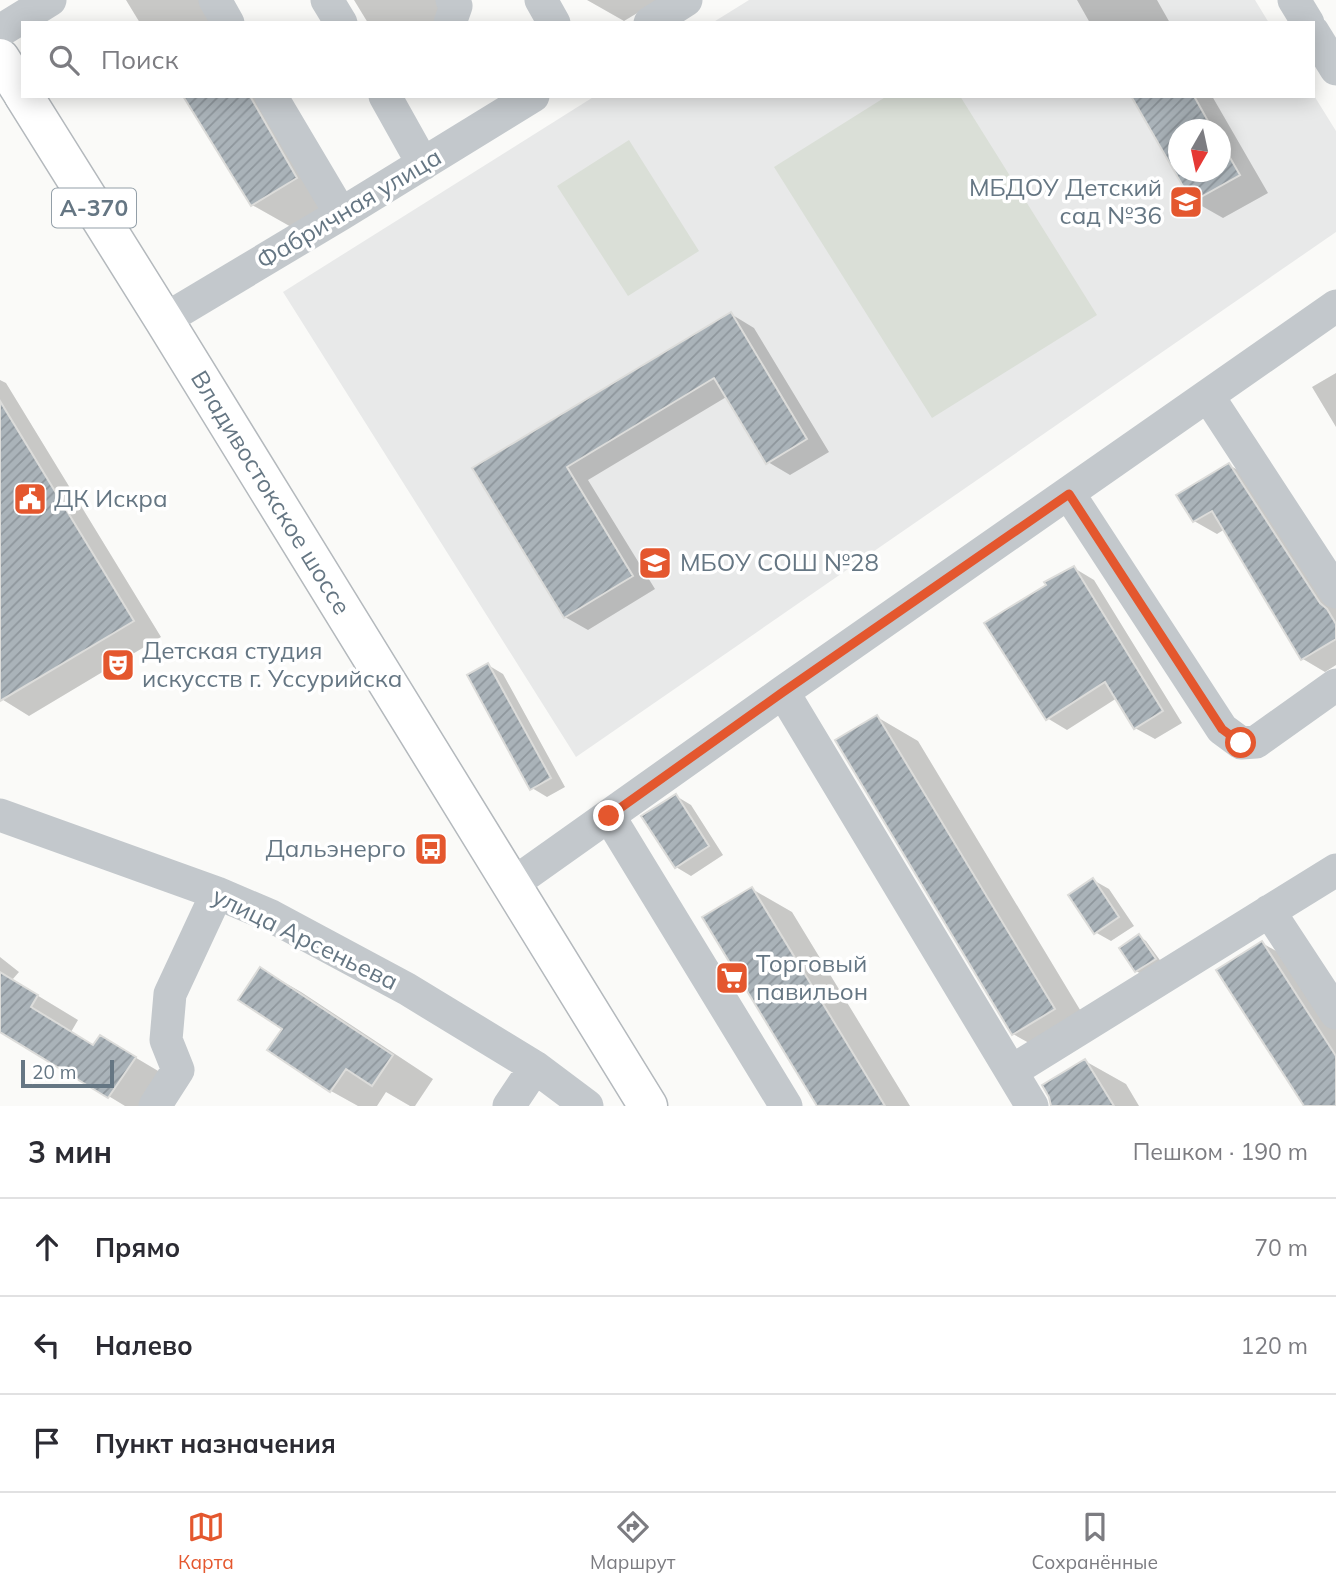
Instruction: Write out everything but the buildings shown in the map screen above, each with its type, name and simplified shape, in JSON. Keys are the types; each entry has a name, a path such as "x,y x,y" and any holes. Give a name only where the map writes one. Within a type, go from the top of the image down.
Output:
{"highway":[{"name":"Владивостокское шоссе","path":"0,58 21,92"},
{"name":"Владивостокское шоссе","path":"25,98 648,1106"}],"street":[{"path":"0,31 50,0"},
{"path":"215,0 227,21"},
{"path":"327,0 340,21"},
{"path":"451,21 456,6 452,0"},
{"path":"541,0 553,21"},
{"path":"653,21 686,0"},
{"path":"1294,0 1307,21"},
{"path":"1315,35 1336,69"},
{"path":"272,98 341,214"},
{"path":"386,98 424,163"},
{"name":"Фабричная улица","path":"164,320 530,98"},
{"path":"511,885 1336,306"},
{"path":"1208,396 1336,592"},
{"path":"1069,494 1222,729 1241,743 1256,742 1336,685"},
{"path":"783,692 1032,1106"},
{"name":"улица Арсеньева","path":"0,815 217,893 271,916 396,983 535,1067 587,1106"},
{"path":"609,816 786,1106"},
{"path":"1012,1071 1336,870"},
{"path":"155,1106 178,1070 166,1040 170,995 217,893"},
{"path":"1269,911 1336,1013"},
{"path":"509,1106 535,1067"}],"shaded area":[{"path":"749,0 1255,0 1268,21 715,21"},
{"name":"МБОУ СОШ №28","path":"1315,97 1336,131 1336,232 576,757 283,292 592,98"},
{"path":"884,98 961,98 1097,315 932,418 774,167"},
{"path":"629,140 699,251 628,296 557,186"}],"place":[{"name":"МБДОУ Детский сад №36","path":"1186,202"},
{"name":"ДК Искра","path":"30,499"},
{"name":"МБОУ СОШ №28","path":"655,563"},
{"name":"Детская студия искусств г. Уссурийска","path":"118,665"},
{"name":"Дальэнерго","path":"431,849"},
{"name":"Торговый павильон","path":"732,978"}],"route":[{"path":"609,816 1069,494 1222,729 1241,743"}]}
